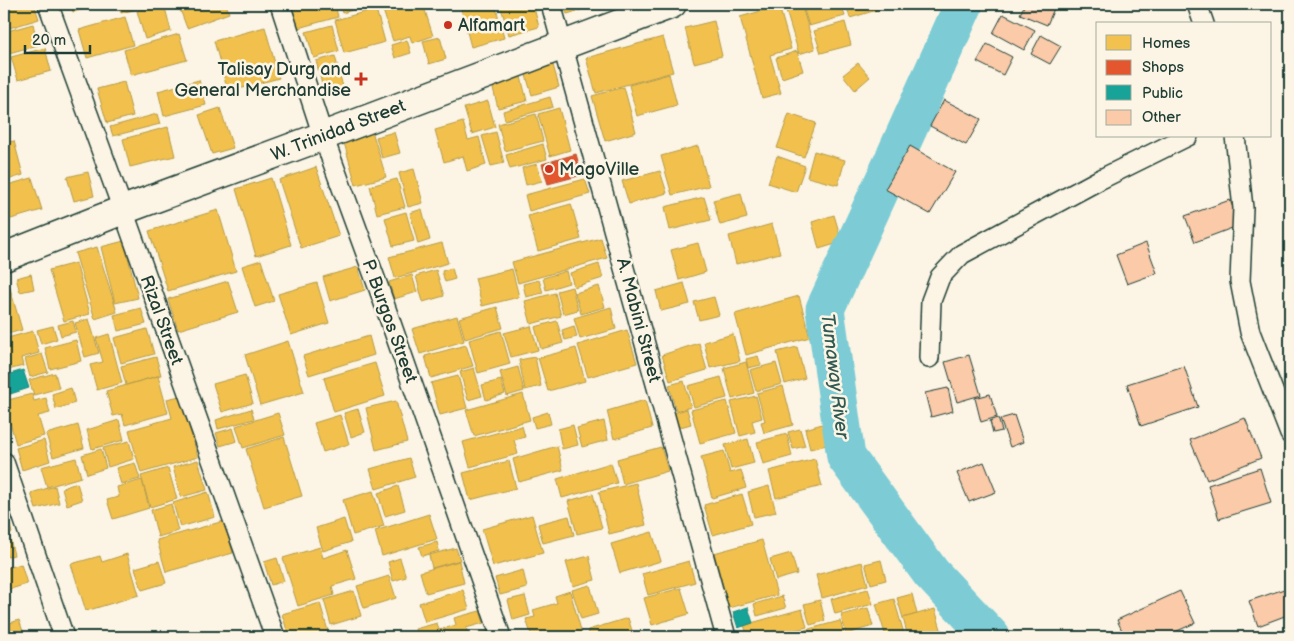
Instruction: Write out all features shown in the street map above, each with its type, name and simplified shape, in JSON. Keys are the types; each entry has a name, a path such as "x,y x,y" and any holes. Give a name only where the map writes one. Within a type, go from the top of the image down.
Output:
{"main road":[{"name":"W. Trinidad Street","path":"4,257 123,210 672,4"}],"street":[{"name":"Rizal Street","path":"48,4 275,637"},
{"name":"P. Burgos Street","path":"280,4 323,136 382,298 500,637"},
{"name":"A. Mabini Street","path":"551,4 726,637"},
{"path":"1197,4 1203,22"},
{"path":"929,358 931,301 940,277 962,254 1099,180 1184,138"},
{"path":"1235,138 1243,208 1240,281 1250,332 1290,434"},
{"path":"4,462 64,637"}],"building: Homes":[{"path":"4,4 34,4 39,19 6,29 4,23"},
{"path":"71,4 103,4 73,12"},
{"path":"118,4 157,4 121,13"},
{"path":"164,4 171,31 145,39 137,11"},
{"path":"178,4 226,4 229,13 187,28"},
{"path":"292,4 335,4 338,17 298,28"},
{"path":"339,4 375,4 342,13"},
{"path":"381,4 423,4 433,36 412,43 410,36 393,41"},
{"path":"495,4 504,38 471,47 460,5"},
{"path":"500,4 533,4 539,27 509,35"},
{"path":"563,4 601,4 567,14"},
{"path":"784,4 801,4 815,49 799,54"},
{"path":"802,4 841,4 845,16 809,26"},
{"path":"846,4 879,4 880,9 850,18"},
{"path":"779,6 791,49 770,55 781,93 762,98 740,17"},
{"path":"376,9 385,42 344,53 335,20"},
{"path":"125,17 133,45 87,58 79,30"},
{"path":"714,21 722,56 694,63 685,28"},
{"path":"845,22 851,45 821,53 814,31"},
{"path":"33,24 38,45 9,53 4,32"},
{"path":"332,25 339,51 314,58 306,32"},
{"path":"265,27 279,78 228,92 214,41"},
{"path":"179,34 187,60 131,75 124,50"},
{"path":"440,37 446,59 429,64 423,41"},
{"path":"663,37 673,72 596,93 586,58"},
{"path":"407,40 411,53 395,58 391,45"},
{"path":"45,48 51,71 18,80 11,57"},
{"path":"797,51 803,71 782,78 776,58"},
{"path":"335,56 344,91 325,96 316,61"},
{"path":"858,63 870,77 855,90 843,75"},
{"path":"553,65 559,87 532,95 525,72"},
{"path":"520,73 527,101 498,108 491,80"},
{"path":"669,74 677,105 637,116 629,85"},
{"path":"199,80 206,105 164,116 158,91"},
{"path":"124,82 133,116 107,123 97,89"},
{"path":"624,87 636,132 605,141 592,96"},
{"path":"550,97 553,107 505,120 503,111"},
{"path":"488,101 495,127 472,134 464,108"},
{"path":"220,108 233,148 212,154 199,115"},
{"path":"559,108 570,150 550,156 538,114"},
{"path":"157,114 160,124 113,136 110,127"},
{"path":"536,114 543,141 505,151 498,124"},
{"path":"789,114 816,123 804,157 777,148"},
{"path":"463,122 468,140 479,137 486,165 467,171 463,156 444,162 435,130"},
{"path":"168,127 175,156 130,167 123,139"},
{"path":"372,131 386,177 356,185 343,139"},
{"path":"394,132 400,153 382,158 376,137"},
{"path":"496,132 504,163 491,166 482,136"},
{"path":"14,141 23,175 4,181 4,143"},
{"path":"543,144 547,159 510,169 506,155"},
{"path":"698,146 709,186 672,195 661,156"},
{"path":"814,151 845,160 838,185 807,177"},
{"path":"777,156 805,166 796,192 768,183"},
{"path":"537,164 542,181 526,185 522,168"},
{"path":"316,167 339,236 301,248 279,180"},
{"path":"414,169 423,203 408,207 399,173"},
{"path":"660,171 667,193 629,204 622,181"},
{"path":"88,172 94,196 74,201 67,177"},
{"path":"32,178 42,210 4,221 4,186"},
{"path":"271,178 291,245 256,256 236,189"},
{"path":"397,179 405,207 377,214 370,186"},
{"path":"585,179 590,194 529,211 525,195"},
{"path":"741,193 747,218 720,225 713,200"},
{"path":"704,197 711,220 670,230 665,207"},
{"path":"571,204 581,239 538,251 528,216"},
{"path":"422,209 430,240 418,244 410,213"},
{"path":"218,210 236,271 168,291 149,231"},
{"path":"406,212 414,241 393,246 385,218"},
{"path":"834,215 842,242 819,249 812,222"},
{"path":"772,224 780,253 736,264 729,236"},
{"path":"601,238 607,258 518,283 512,262"},
{"path":"124,241 138,298 115,303 101,247"},
{"path":"442,243 448,263 395,278 389,257"},
{"path":"698,243 706,272 679,280 671,250"},
{"path":"97,247 117,312 95,319 75,253"},
{"path":"261,260 274,301 255,307 242,266"},
{"path":"76,263 90,314 64,321 49,270"},
{"path":"599,264 603,278 574,287 570,273"},
{"path":"358,267 365,290 330,301 323,277"},
{"path":"452,268 455,279 445,282 442,271"},
{"path":"512,269 519,297 482,306 475,278"},
{"path":"436,270 444,296 423,302 416,276"},
{"path":"566,271 569,283 546,290 543,278"},
{"path":"31,274 34,289 20,292 16,278"},
{"path":"412,275 417,292 394,299 389,282"},
{"path":"7,278 22,330 4,335 4,279"},
{"path":"539,280 543,293 526,297 523,284"},
{"path":"228,281 238,312 178,330 168,299"},
{"path":"317,283 329,323 291,335 278,294"},
{"path":"684,283 690,304 661,311 656,291"},
{"path":"599,286 605,307 581,314 575,293"},
{"path":"572,287 578,310 563,314 557,291"},
{"path":"555,293 561,316 531,324 525,301"},
{"path":"799,296 810,337 746,355 735,314"},
{"path":"714,297 719,315 699,320 694,302"},
{"path":"497,307 503,328 465,339 459,318"},
{"path":"611,307 616,329 580,339 574,318"},
{"path":"141,308 146,324 118,331 114,315"},
{"path":"457,316 464,341 420,354 412,329"},
{"path":"89,319 99,353 85,357 75,323"},
{"path":"73,321 76,332 61,336 58,325"},
{"path":"557,321 563,343 541,349 535,327"},
{"path":"53,326 57,339 41,344 37,330"},
{"path":"531,326 538,350 511,357 504,333"},
{"path":"574,326 577,337 565,340 562,330"},
{"path":"147,329 154,354 121,363 114,338"},
{"path":"627,330 637,363 588,377 578,345"},
{"path":"33,331 39,353 21,358 23,366 4,371 4,339"},
{"path":"501,331 510,364 478,373 469,340"},
{"path":"109,334 122,383 97,390 90,365 103,362 96,338"},
{"path":"733,334 740,361 710,368 704,342"},
{"path":"369,336 374,355 309,375 303,356"},
{"path":"76,340 81,361 50,369 45,348"},
{"path":"288,341 304,392 260,405 245,355"},
{"path":"699,343 707,370 670,381 662,355"},
{"path":"466,345 473,366 431,378 425,356"},
{"path":"797,347 805,378 785,384 777,352"},
{"path":"576,348 585,381 548,391 538,358"},
{"path":"42,354 48,372 30,377 25,359"},
{"path":"758,356 761,365 748,368 746,359"},
{"path":"156,357 161,375 126,385 121,366"},
{"path":"535,357 541,386 525,390 519,360"},
{"path":"746,362 754,393 732,399 724,368"},
{"path":"375,363 385,396 334,412 324,378"},
{"path":"776,363 782,384 756,391 750,370"},
{"path":"518,367 524,391 507,396 500,372"},
{"path":"474,368 482,396 468,400 460,372"},
{"path":"55,373 59,388 34,395 29,380"},
{"path":"245,375 253,403 222,412 213,384"},
{"path":"158,376 168,413 125,425 122,414 113,416 106,391"},
{"path":"458,376 467,408 440,415 431,383"},
{"path":"721,377 727,398 694,407 688,386"},
{"path":"501,380 505,394 486,400 482,385"},
{"path":"684,381 691,407 676,411 669,385"},
{"path":"783,386 793,425 764,433 761,422 765,421 757,393"},
{"path":"71,388 75,403 56,409 52,394"},
{"path":"32,394 34,401 46,398 50,413 38,416 44,436 16,444 4,401"},
{"path":"523,394 530,420 474,436 466,410"},
{"path":"180,396 198,457 141,473 129,430 172,418 167,399"},
{"path":"756,396 762,418 752,421 755,432 740,436 731,402"},
{"path":"645,400 652,428 614,439 607,411"},
{"path":"396,401 407,442 376,450 366,408"},
{"path":"727,401 736,433 700,443 691,410"},
{"path":"251,409 254,419 218,429 216,420"},
{"path":"358,409 365,432 351,437 344,413"},
{"path":"687,409 691,424 677,428 673,413"},
{"path":"548,412 551,424 535,428 532,417"},
{"path":"278,413 285,435 243,448 236,426"},
{"path":"340,415 349,444 323,452 314,423"},
{"path":"119,420 124,440 92,449 87,430"},
{"path":"604,421 608,440 582,447 577,428"},
{"path":"829,422 835,443 810,449 805,429"},
{"path":"78,425 84,448 53,457 46,434"},
{"path":"573,425 578,445 562,449 558,429"},
{"path":"522,426 525,437 514,440 518,454 470,467 463,442"},
{"path":"233,428 237,441 220,446 216,433"},
{"path":"800,429 805,446 793,449 788,432"},
{"path":"787,434 792,456 763,464 757,442"},
{"path":"284,437 302,496 264,507 246,449"},
{"path":"748,439 754,463 731,469 725,445"},
{"path":"44,440 50,461 22,470 16,448"},
{"path":"129,441 134,459 108,467 103,448"},
{"path":"557,446 563,470 519,482 513,459"},
{"path":"661,447 668,471 623,484 617,459"},
{"path":"101,449 106,468 87,474 82,455"},
{"path":"724,451 730,473 741,470 746,488 712,498 701,457"},
{"path":"76,458 81,477 47,487 41,467"},
{"path":"409,458 415,477 376,489 370,469"},
{"path":"815,459 822,486 776,498 769,471"},
{"path":"198,460 207,490 181,497 173,467"},
{"path":"509,461 516,488 470,500 463,473"},
{"path":"135,463 140,479 121,484 116,468"},
{"path":"611,463 617,483 562,498 557,479"},
{"path":"168,468 177,499 150,507 141,476"},
{"path":"142,480 149,508 113,519 107,500 119,497 117,487"},
{"path":"77,483 82,500 67,505 62,488"},
{"path":"636,483 646,525 609,534 599,492"},
{"path":"55,486 59,503 36,509 31,493"},
{"path":"398,486 405,510 385,516 378,493"},
{"path":"769,486 776,512 754,517 748,492"},
{"path":"373,491 384,526 353,535 343,500"},
{"path":"208,492 215,517 180,527 173,503"},
{"path":"593,494 602,528 577,534 568,501"},
{"path":"742,494 751,524 713,535 704,505"},
{"path":"4,504 12,533 4,536"},
{"path":"171,504 178,531 158,537 151,510"},
{"path":"429,514 437,539 382,556 375,531"},
{"path":"532,515 543,553 493,566 482,529"},
{"path":"569,516 574,535 543,543 538,524"},
{"path":"344,519 351,542 323,551 316,528"},
{"path":"224,521 233,553 166,572 157,540"},
{"path":"652,532 661,561 620,573 611,544"},
{"path":"9,535 14,555 7,557 4,536"},
{"path":"762,540 777,595 729,608 714,553"},
{"path":"437,542 439,551 422,556 419,547"},
{"path":"320,547 323,558 347,550 356,579 332,586 334,595 298,606 283,558"},
{"path":"456,548 460,560 432,568 429,555"},
{"path":"791,553 797,574 776,580 770,559"},
{"path":"127,554 139,595 86,611 71,564 100,556 102,562"},
{"path":"589,556 595,580 573,586 566,562"},
{"path":"277,558 284,581 271,585 264,562"},
{"path":"400,558 406,577 393,581 388,562"},
{"path":"881,560 886,580 871,584 865,564"},
{"path":"159,561 166,583 142,590 135,568"},
{"path":"459,561 464,583 426,593 420,572"},
{"path":"689,561 695,582 648,595 642,574"},
{"path":"862,562 868,585 822,598 816,575"},
{"path":"21,564 27,584 4,591 4,569"},
{"path":"523,570 527,588 500,595 495,578"},
{"path":"389,576 396,598 364,608 357,586"},
{"path":"590,585 598,614 581,619 572,590"},
{"path":"681,588 689,614 652,625 644,598"},
{"path":"868,589 873,604 835,614 831,599"},
{"path":"463,590 469,609 425,622 419,603"},
{"path":"354,591 361,616 331,625 324,600"},
{"path":"570,591 582,634 571,637 532,637 526,619 535,617 533,610 557,603 555,596"},
{"path":"912,594 917,614 903,618 897,598"},
{"path":"525,596 530,615 513,620 508,600"},
{"path":"782,596 786,608 757,616 754,604"},
{"path":"894,599 905,637 886,637 876,604"},
{"path":"820,600 825,621 810,625 804,604"},
{"path":"320,603 328,631 305,637 289,637 282,614"},
{"path":"868,608 873,626 846,634 841,615"},
{"path":"802,609 807,627 770,637 748,637 744,625"},
{"path":"935,609 943,636 908,637 903,618"},
{"path":"480,611 484,623 466,628 468,633 454,637 417,637 415,629 437,623 439,630 456,625 454,618"},
{"path":"628,618 634,637 590,637 588,630"},
{"path":"19,620 25,637 4,637 4,625"},
{"path":"840,621 845,637 807,637 805,630"},
{"path":"487,631 488,637 472,637 471,635"},
{"path":"802,631 803,637 779,637"}],"building: Shops":[{"path":"576,154 582,175 548,184 542,164"}],"building: Public":[{"path":"23,370 29,388 4,396 4,376"},
{"path":"748,607 753,623 738,628 733,612"}],"building: Other":[{"path":"1025,4 1056,4 1047,25 1020,14"},
{"path":"1003,14 1035,30 1024,50 993,33"},
{"path":"1041,35 1061,46 1050,64 1031,54"},
{"path":"987,44 1012,57 1003,75 977,62"},
{"path":"944,100 981,119 966,145 930,126"},
{"path":"910,146 955,172 930,214 885,189"},
{"path":"1230,200 1240,225 1195,242 1185,216"},
{"path":"1146,243 1157,273 1127,284 1116,255"},
{"path":"969,355 981,395 957,402 945,362"},
{"path":"1184,366 1198,407 1141,426 1127,384"},
{"path":"948,388 953,411 931,417 925,393"},
{"path":"990,394 997,417 981,422 975,398"},
{"path":"1014,415 1023,442 1010,447 1000,419"},
{"path":"998,418 1002,431 993,433 990,421"},
{"path":"1245,418 1261,458 1207,480 1190,440"},
{"path":"984,462 996,492 969,502 957,473"},
{"path":"1260,468 1271,503 1219,519 1208,485"},
{"path":"1290,587 1290,614 1258,626 1249,601"},
{"path":"1180,591 1195,623 1164,637 1125,637 1117,620"}],"waterway":[{"name":"Tumaway River","path":"964,4 825,309 846,457 931,573 991,637"}],"place":[{"name":"Alfamart","path":"448,25"},
{"name":"Talisay Durg and General Merchandise","path":"361,79"},
{"name":"MagoVille","path":"549,169"}]}
